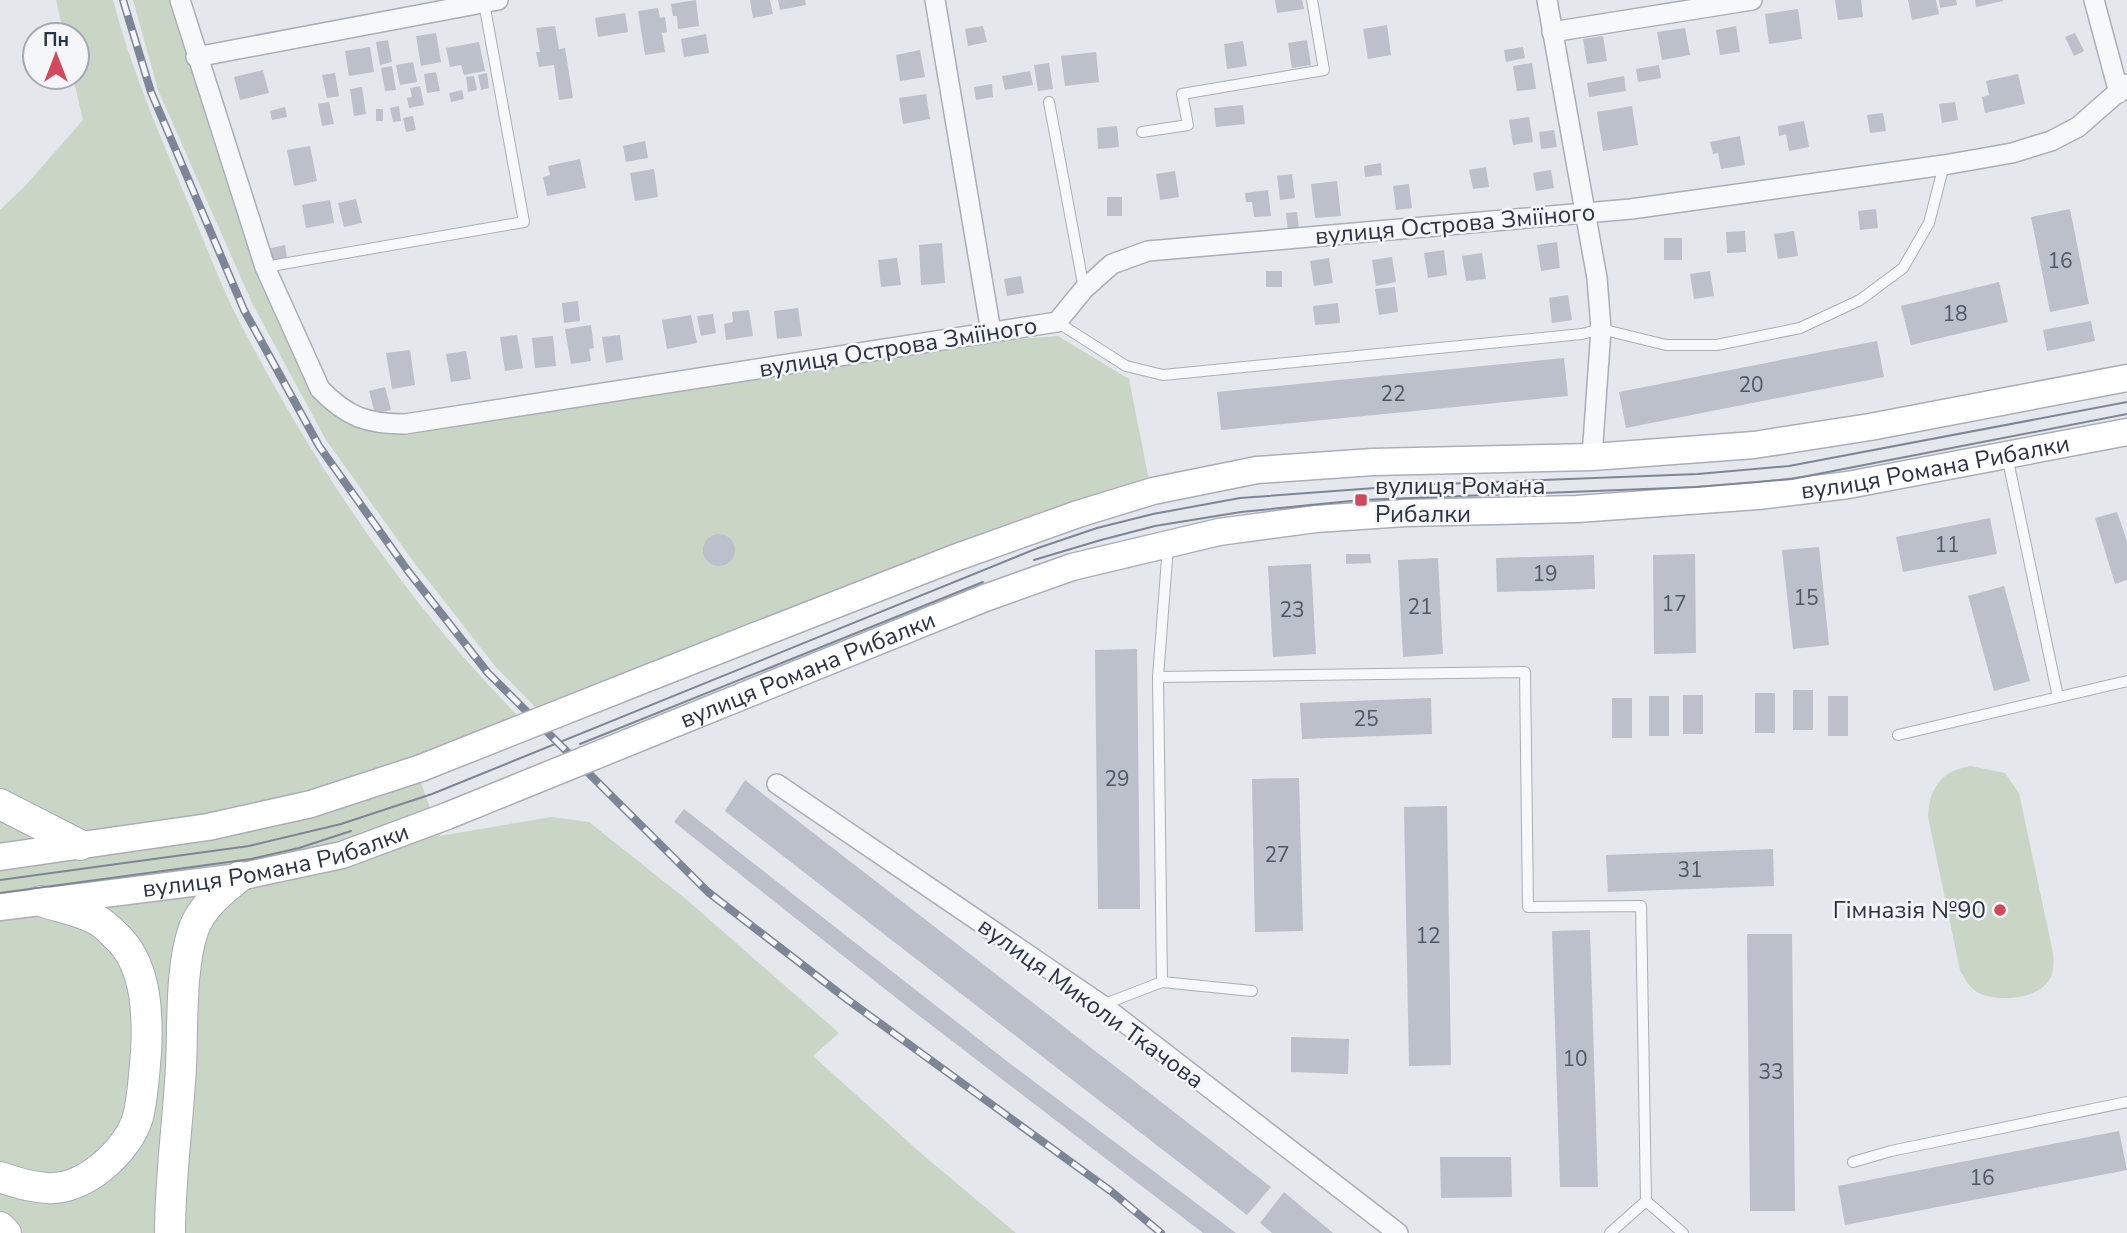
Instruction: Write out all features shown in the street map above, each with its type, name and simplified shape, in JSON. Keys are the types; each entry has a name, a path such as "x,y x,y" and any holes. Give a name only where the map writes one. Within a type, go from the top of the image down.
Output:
{"main road":[{"name":"вулиця Романа Рибалки","path":"0,857 208,827 312,804 421,768 952,559 1153,491 1257,470 1373,462 1592,457 1754,445 1870,427 2127,378"},
{"name":"вулиця Романа Рибалки","path":"0,907 239,877 342,855 447,816 985,598 1072,567 1168,542 1316,519 1405,513 1591,508 1758,496 1848,485 2127,432"},
{"path":"0,804 80,845"},
{"path":"170,1233 170,1188 179,1099 187,956 194,927 208,903 239,877"},
{"path":"0,1177 49,1189 82,1181 109,1161 124,1145 138,1118 145,1072 148,1023 145,1000 138,972 122,943 97,920 41,901"},
{"path":"0,1227 6,1233"}],"street":[{"name":"вулиця Острова Зміїного","path":"180,0 265,267 320,389 336,405 354,416 377,424 405,424 1057,322 1084,289 1112,264 1148,251 1584,213 1944,165 2012,153 2051,141 2078,127 2123,88"},
{"path":"935,0 991,332"},
{"path":"1547,0 1597,278 1601,330 1592,457"},
{"path":"1552,32 1752,0"},
{"path":"2094,0 2123,88"},
{"path":"196,57 491,1"},
{"name":"вулиця Миколи Ткачова","path":"777,784 1102,1005 1398,1233"}],"lane":[{"path":"1142,132 1188,125 1182,94 1324,70 1312,0"},
{"path":"265,267 524,222 491,1"},
{"path":"1049,102 1084,289"},
{"path":"1057,322 1126,366 1163,375 1601,330 1666,345 1717,345 1800,328 1860,300 1903,268 1929,223 1944,165"},
{"path":"2007,456 2057,697"},
{"path":"1162,982 1158,677 1168,542"},
{"path":"1158,677 1525,672 1528,907 1642,906 1646,1201 1684,1233"},
{"path":"1898,735 2127,681"},
{"path":"1102,1005 1162,982 1252,991"},
{"path":"1853,1162 1891,1151 2127,1102"},
{"path":"1610,1233 1646,1201"}],"green space":[{"path":"56,0 113,0 137,76 216,272 265,369 363,528 438,627 521,719 415,766 440,836 551,817 589,822 687,900 839,1033 813,1056 923,1155 1016,1233 0,1233 0,210 26,185 83,120 76,91 91,91 91,21 61,21"},
{"path":"133,0 175,0 320,394 377,428 993,341 1058,336 1129,379 1150,485 540,712 495,666 416,565 326,440 253,305 158,90"},
{"path":"1971,766 2005,773 2019,793 2053,953 2049,981 2040,989 2023,996 2003,998 1977,992 1960,970 1928,817 1931,797 1939,782 1952,772"}],"building":[{"path":"696,0 699,26 678,29 677,16 673,16 671,4"},
{"path":"750,0 770,0 773,14 753,18"},
{"path":"778,0 805,0 806,5 780,10"},
{"path":"1275,0 1302,0 1304,9 1277,13"},
{"path":"1835,0 1861,0 1863,17 1838,20"},
{"path":"1908,0 1936,0 1939,14 1912,20"},
{"path":"1939,0 1956,0 1957,5 1940,8"},
{"path":"1975,0 2003,0 2003,1 1976,7"},
{"path":"658,8 660,18 665,17 667,32 662,33 665,52 645,55 638,11"},
{"path":"1798,9 1802,39 1769,44 1765,14"},
{"path":"625,13 628,32 598,37 595,18"},
{"path":"1387,25 1391,55 1368,59 1363,29"},
{"path":"555,26 559,49 565,48 573,98 559,100 554,65 539,67 536,52 540,52 536,28"},
{"path":"983,26 987,42 968,46 965,29"},
{"path":"1736,26 1740,52 1720,55 1716,30"},
{"path":"1685,28 1690,55 1662,60 1657,32"},
{"path":"436,33 441,62 421,66 416,36"},
{"path":"2075,33 2084,51 2074,56 2065,37"},
{"path":"706,34 709,53 684,57 681,39"},
{"path":"1603,36 1607,61 1587,64 1583,39"},
{"path":"388,40 392,62 380,65 376,42"},
{"path":"1307,40 1311,65 1292,68 1288,43"},
{"path":"1243,41 1247,66 1227,69 1224,44"},
{"path":"479,42 485,71 464,75 461,65 450,67 446,48"},
{"path":"370,47 374,72 349,76 345,51"},
{"path":"1523,47 1525,58 1506,62 1504,50"},
{"path":"920,50 925,77 900,81 896,55"},
{"path":"1096,52 1099,82 1065,86 1061,56"},
{"path":"413,62 417,82 400,85 396,65"},
{"path":"1049,63 1053,89 1038,91 1034,65"},
{"path":"1532,63 1536,89 1517,91 1513,66"},
{"path":"1659,65 1661,78 1638,82 1636,69"},
{"path":"392,66 396,90 385,91 381,68"},
{"path":"263,70 269,93 240,100 234,77"},
{"path":"1030,71 1033,85 1005,90 1002,76"},
{"path":"436,72 440,91 427,93 424,74"},
{"path":"335,73 339,96 327,98 322,75"},
{"path":"487,73 489,88 481,90 478,75"},
{"path":"2018,74 2025,104 1985,113 1982,97 1989,95 1986,81"},
{"path":"474,76 477,90 468,92 466,77"},
{"path":"1624,76 1626,91 1589,97 1587,83"},
{"path":"992,84 993,97 976,100 974,87"},
{"path":"420,86 424,105 409,108 407,98 412,97 410,88"},
{"path":"362,87 366,114 354,116 350,89"},
{"path":"462,90 464,99 451,102 449,93"},
{"path":"926,94 930,119 903,124 899,98"},
{"path":"329,102 334,124 322,126 318,104"},
{"path":"1955,102 1958,120 1942,123 1939,104"},
{"path":"1243,105 1245,124 1216,127 1214,108"},
{"path":"399,106 401,121 393,122 390,108"},
{"path":"1632,106 1638,145 1603,151 1597,112"},
{"path":"285,107 287,117 272,120 270,111"},
{"path":"376,109 383,109 383,121 376,121"},
{"path":"1883,113 1886,131 1870,133 1867,115"},
{"path":"413,116 416,130 406,132 403,118"},
{"path":"1529,117 1533,142 1513,145 1509,120"},
{"path":"1804,121 1809,147 1789,151 1786,134 1779,136 1778,126"},
{"path":"1117,126 1119,147 1098,149 1097,128"},
{"path":"1554,130 1557,147 1541,149 1539,132"},
{"path":"1740,136 1745,165 1721,169 1718,153 1713,154 1710,142"},
{"path":"645,141 648,158 626,162 623,146"},
{"path":"310,146 317,181 294,186 287,150"},
{"path":"580,159 586,188 547,196 543,177 550,175 548,166"},
{"path":"1381,163 1382,175 1365,177 1364,166"},
{"path":"1486,167 1489,187 1473,189 1469,170"},
{"path":"654,169 658,197 635,201 630,173"},
{"path":"1551,170 1554,188 1536,191 1533,173"},
{"path":"1175,171 1179,197 1160,200 1156,174"},
{"path":"1292,174 1295,198 1280,200 1277,176"},
{"path":"1337,181 1341,216 1315,218 1311,184"},
{"path":"1409,184 1412,208 1396,210 1393,186"},
{"path":"1268,190 1271,216 1254,217 1252,202 1246,202 1245,193"},
{"path":"1107,197 1122,197 1122,216 1107,216"},
{"path":"356,199 362,223 344,227 338,203"},
{"path":"330,200 334,223 306,228 302,205"},
{"path":"1876,209 1878,228 1860,230 1858,211"},
{"path":"2070,209 2089,304 2050,312 2031,217"},
{"path":"1297,212 1299,230 1288,231 1286,213"},
{"path":"1745,231 1746,252 1727,253 1726,232"},
{"path":"1794,231 1798,256 1778,259 1774,234"},
{"path":"1664,238 1682,238 1682,260 1664,260"},
{"path":"1557,242 1560,268 1541,271 1537,245"},
{"path":"942,243 945,283 921,285 919,245"},
{"path":"285,245 287,258 269,261 267,249"},
{"path":"1444,250 1447,275 1428,278 1424,253"},
{"path":"1482,253 1486,279 1466,281 1462,256"},
{"path":"1392,257 1396,282 1376,286 1372,260"},
{"path":"897,258 901,285 881,287 878,260"},
{"path":"1329,258 1333,283 1314,286 1310,261"},
{"path":"1266,271 1282,271 1282,287 1266,287"},
{"path":"1710,271 1714,296 1694,299 1690,274"},
{"path":"1021,276 1024,293 1007,296 1004,279"},
{"path":"1999,282 2008,322 1911,345 1901,306"},
{"path":"1395,287 1398,312 1379,315 1375,289"},
{"path":"1568,295 1572,320 1552,323 1549,298"},
{"path":"578,301 580,321 564,323 562,303"},
{"path":"1338,303 1340,323 1315,325 1313,306"},
{"path":"798,308 802,336 777,339 774,311"},
{"path":"749,310 753,336 726,340 724,324 733,322 732,312"},
{"path":"713,314 716,333 701,336 697,316"},
{"path":"691,315 697,343 667,349 662,320"},
{"path":"2091,321 2095,341 2047,351 2043,330"},
{"path":"591,325 594,348 589,349 591,361 571,364 565,329"},
{"path":"517,335 523,368 505,371 500,337"},
{"path":"620,335 623,360 606,363 602,337"},
{"path":"553,336 556,366 535,368 532,338"},
{"path":"1877,341 1884,377 1626,428 1619,392"},
{"path":"410,350 415,385 392,389 386,353"},
{"path":"466,351 471,379 451,382 446,354"},
{"path":"1564,358 1568,396 1221,430 1217,392"},
{"path":"385,387 391,410 375,414 369,391"},
{"path":"2117,512 2127,541 2127,580 2115,584 2095,518"},
{"path":"1990,518 1997,554 1903,572 1896,537"},
{"path":"719,534 730,539 735,550 730,561 719,566 708,561 703,550 708,539"},
{"path":"1819,547 1829,645 1793,649 1782,550"},
{"path":"1346,554 1370,554 1371,563 1346,564"},
{"path":"1695,554 1696,653 1654,654 1653,555"},
{"path":"1594,555 1595,589 1497,592 1496,558"},
{"path":"1438,558 1443,654 1403,657 1398,560"},
{"path":"1311,564 1316,654 1273,657 1268,566"},
{"path":"2004,586 2030,681 1994,691 1968,596"},
{"path":"1137,649 1140,909 1098,909 1095,650"},
{"path":"1793,690 1813,690 1813,730 1793,730"},
{"path":"1755,693 1775,693 1775,733 1755,733"},
{"path":"1683,695 1703,695 1703,734 1683,734"},
{"path":"1649,696 1669,696 1669,736 1649,736"},
{"path":"1828,696 1848,696 1848,736 1828,736"},
{"path":"1431,698 1432,734 1302,739 1300,703"},
{"path":"1612,698 1632,698 1632,738 1612,738"},
{"path":"1299,778 1303,931 1255,932 1252,779"},
{"path":"745,780 1271,1187 1247,1215 725,811"},
{"path":"1447,806 1451,1065 1409,1066 1404,807"},
{"path":"684,809 1008,1062 1236,1233 1203,1233 909,1008 674,822"},
{"path":"1773,849 1774,886 1608,892 1606,855"},
{"path":"1590,930 1598,1187 1560,1187 1552,931"},
{"path":"1747,934 1792,934 1795,1211 1750,1211"},
{"path":"1291,1037 1349,1039 1348,1074 1291,1072"},
{"path":"2119,1131 2127,1170 1845,1225 1838,1186"},
{"path":"1440,1157 1511,1157 1512,1197 1441,1198"},
{"path":"1284,1192 1333,1233 1272,1233 1260,1223"}],"tram line":[{"path":"0,880 249,846 341,824 432,794 1038,548 1097,528 1153,514 1240,498 1416,485 1698,474 1789,466 2127,402"},
{"path":"1034,560 1155,526 1241,512 1361,500 1697,487 1792,479 2127,414"},
{"path":"580,744 983,582"},
{"path":"0,893 251,859 299,848 351,831"}],"railway":[{"path":"123,0 151,92 244,310 319,446 408,571 488,673 708,892 848,1000 1112,1192 1161,1233"}],"place":[{"name":"вулиця Романа Рибалки","path":"1361,500"},
{"name":"Гімназія №90","path":"2000,910"}]}
